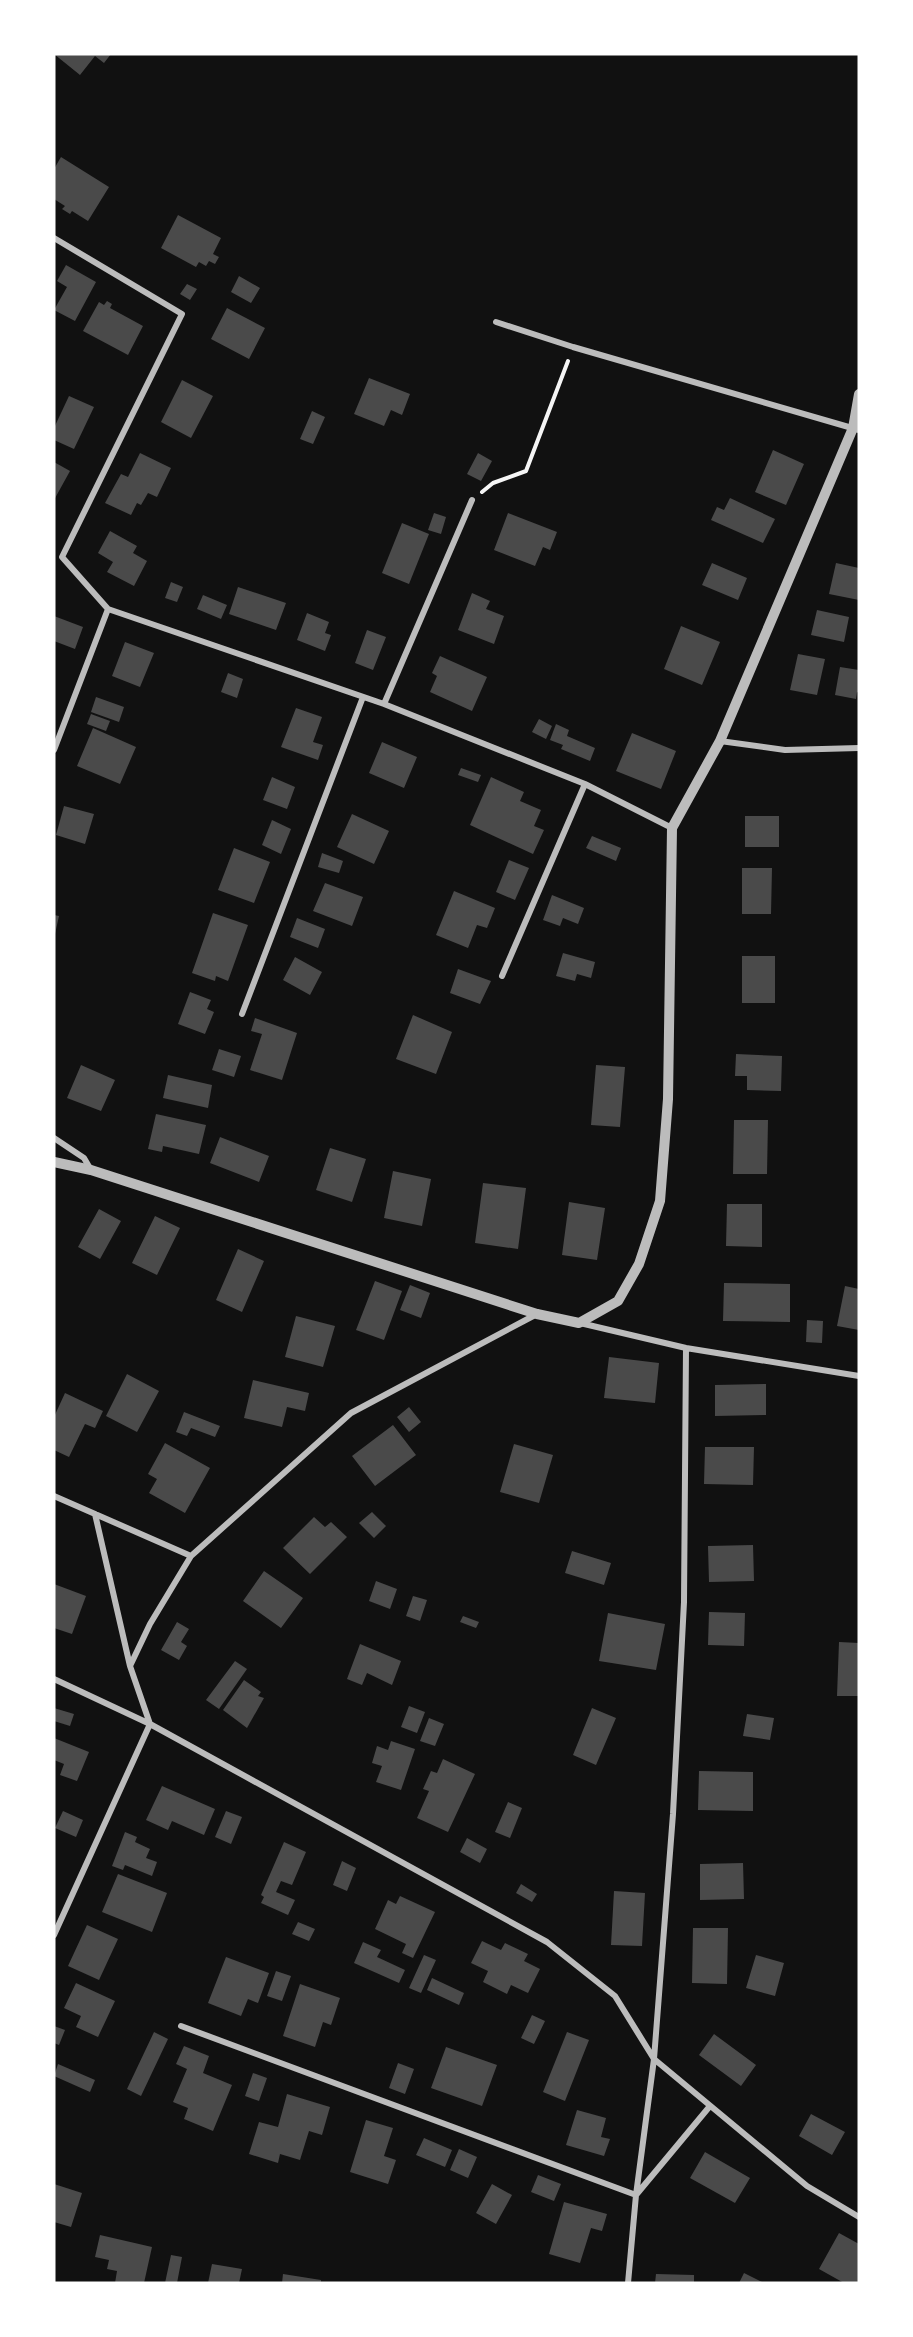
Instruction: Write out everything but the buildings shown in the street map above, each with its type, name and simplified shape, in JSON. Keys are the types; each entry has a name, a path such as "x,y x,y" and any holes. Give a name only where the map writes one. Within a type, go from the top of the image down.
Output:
{"street":[{"path":"54,237 182,314 62,557 108,609 384,704 585,784 672,828"},
{"path":"496,322 573,347 856,429"},
{"path":"579,1323 618,1301 639,1264 660,1201 668,1099 672,828 720,741 856,429 859,394"},
{"path":"384,704 472,500"},
{"path":"54,750 108,609"},
{"path":"242,1014 363,697"},
{"path":"720,741 785,750 859,748"},
{"path":"502,976 585,784"},
{"path":"54,1138 84,1158 91,1170"},
{"path":"54,1162 91,1170 537,1314 686,1348 859,1376"},
{"path":"130,1666 150,1624 191,1556 351,1413 537,1314"},
{"path":"628,2283 636,2195 654,2059 673,1814 683,1613 686,1348"},
{"path":"54,1496 191,1556"},
{"path":"54,1935 150,1724 130,1666 95,1514"},
{"path":"54,1679 150,1724 547,1942 615,1996 654,2059 807,2186 859,2217"},
{"path":"181,2026 636,2195"},
{"path":"636,2195 710,2106"}],"path":[{"path":"472,500 493,483 526,471 573,347"}]}
